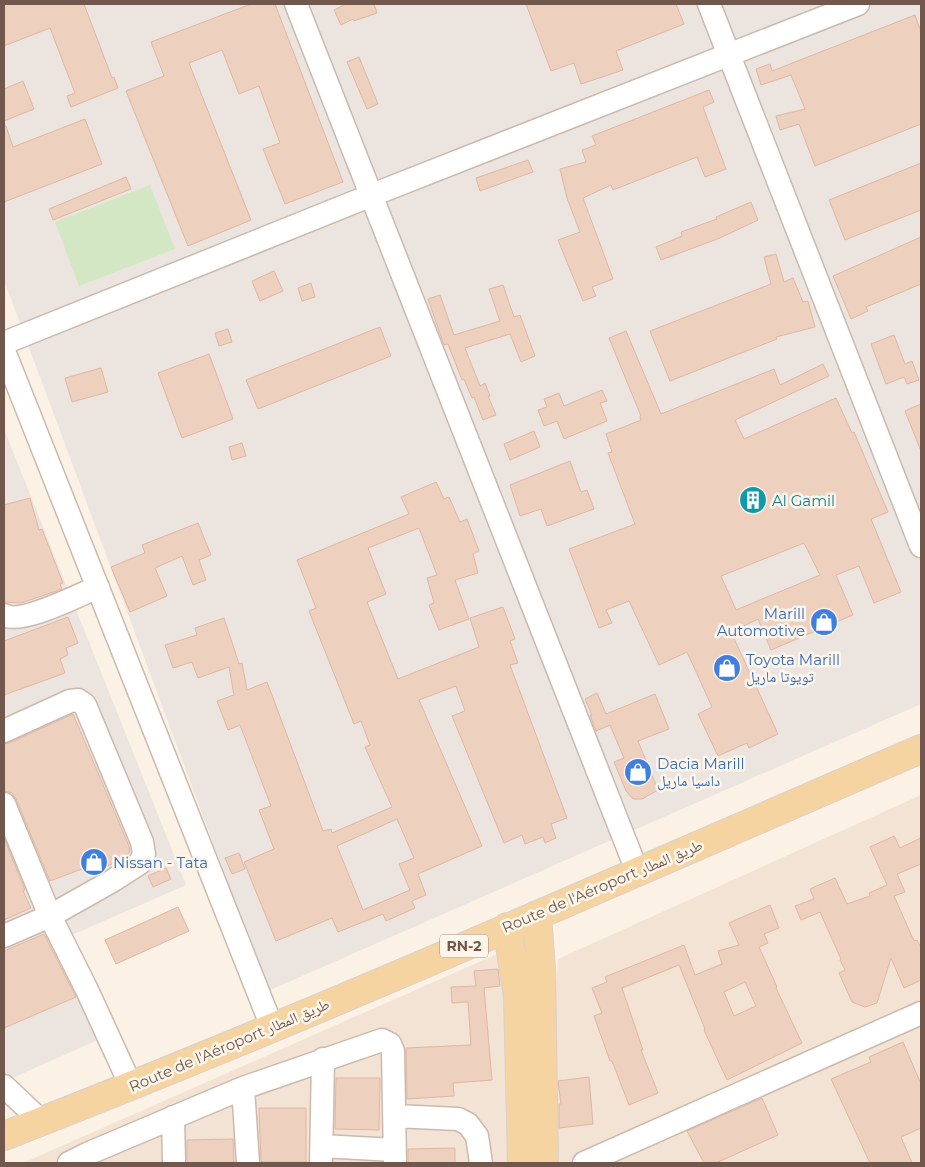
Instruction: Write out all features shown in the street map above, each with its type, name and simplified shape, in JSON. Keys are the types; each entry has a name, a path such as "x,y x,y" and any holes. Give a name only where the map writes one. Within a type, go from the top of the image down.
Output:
{"main road":[{"name":"Route de l'Aéroport طريق المطار","path":"4,1136 131,1086 272,1027 921,749"},
{"path":"537,915 542,970 544,1163"},
{"path":"507,927 518,995 522,1163"}],"street":[{"path":"296,4 637,871"},
{"path":"709,4 921,546"},
{"path":"4,342 372,194 858,4"},
{"path":"4,351 272,1027"},
{"path":"4,615 7,617 29,616 98,587"},
{"path":"4,731 70,701 78,700 85,705 142,842 144,854 140,863 112,881 50,916 4,936"},
{"path":"4,804 50,916 87,990 131,1086"},
{"path":"584,1163 921,1013"},
{"path":"69,1163 243,1088 323,1059 382,1040 390,1044 393,1051 395,1157 322,1155 323,1059"},
{"path":"4,1086 42,1122"},
{"path":"243,1088 248,1163"},
{"path":"395,1116 458,1119 468,1124 477,1136 481,1163"},
{"path":"173,1117 174,1163"}],"shaded area":[{"path":"4,4 921,4 921,704 268,991 4,280"},
{"path":"4,429 186,885 56,942 102,1038 8,1080 4,1078"},
{"path":"921,795 921,1163 550,1163 549,1092 558,959"},
{"path":"504,951 509,1163 23,1163"}],"green space":[{"path":"150,185 175,249 79,286 55,222"}],"building":[{"path":"4,4 84,4 112,78 114,77 118,88 71,107 67,96 75,93 50,28 4,46"},
{"path":"251,4 275,4 343,182 285,204 263,149 280,143 259,86 239,94 222,50 189,63 251,220 188,246 126,91 164,76 151,42"},
{"path":"346,4 374,4 377,13 354,21 353,19 341,25 334,10"},
{"path":"526,4 676,4 684,24 616,51 623,70 581,84 574,63 551,71"},
{"path":"915,15 921,32 921,124 815,166 799,124 780,130 776,116 805,109 791,75 761,85 756,69 770,64 772,71"},
{"path":"359,57 378,104 367,109 347,62"},
{"path":"23,81 34,109 4,121 4,89"},
{"path":"709,90 714,102 703,107 726,169 705,177 697,157 613,190 611,185 583,198 613,279 592,287 596,296 583,301 558,240 580,232 567,198 560,169 586,162 582,150 596,145 592,136"},
{"path":"85,119 102,164 4,202 4,126 6,126 13,147"},
{"path":"528,160 533,172 480,191 476,178"},
{"path":"921,163 921,210 845,240 829,200"},
{"path":"126,177 131,189 53,220 49,209"},
{"path":"751,202 758,220 720,238 661,260 656,247 682,236 681,232 717,219 716,217"},
{"path":"921,237 921,284 866,307 868,311 851,319 833,276"},
{"path":"776,254 784,282 793,278 803,302 808,301 815,327 776,337 777,339 670,381 650,331 771,284 764,257"},
{"path":"274,271 283,291 260,301 252,281"},
{"path":"311,283 315,297 302,301 298,288"},
{"path":"503,285 514,317 520,315 535,356 521,362 510,334 465,348 480,386 485,383 496,415 483,420 474,397 472,398 464,379 462,380 448,344 444,345 428,299 440,295 454,335 500,321 489,289"},
{"path":"380,327 391,356 258,409 246,380"},
{"path":"228,329 232,342 219,346 215,333"},
{"path":"626,331 661,414 774,369 780,385 823,364 829,376 735,420 744,439 836,398 852,433 854,432 888,512 871,519 901,592 874,603 859,566 836,575 853,615 771,650 758,619 731,632 778,734 749,748 747,743 718,756 698,714 712,707 687,652 659,665 629,601 606,610 612,623 599,628 569,549 635,524 608,453 612,452 606,434 641,420 641,416 609,338","holes":["804,543 820,575 736,610 721,576"]},
{"path":"894,335 905,364 912,361 919,380 907,384 904,377 886,384 871,344"},
{"path":"209,354 233,419 182,438 158,373"},
{"path":"101,368 108,392 72,402 65,378"},
{"path":"602,390 607,401 600,403 607,421 564,439 557,421 544,426 538,410 547,407 544,399 559,393 564,406"},
{"path":"921,404 921,451 905,411"},
{"path":"534,431 540,447 510,460 504,444"},
{"path":"242,443 246,456 232,460 229,447"},
{"path":"570,461 581,492 587,490 594,509 547,526 541,509 520,516 510,485"},
{"path":"436,482 444,499 449,497 460,522 467,519 479,551 473,554 478,573 455,580 469,619 439,630 429,605 434,603 427,578 437,575 419,528 368,548 386,594 367,602 398,679 479,647 470,618 503,607 515,639 510,641 518,663 510,665 567,818 551,824 556,838 545,843 543,837 525,844 522,835 504,843 452,716 465,711 456,686 419,700 482,846 418,874 426,895 412,901 415,908 386,921 383,914 338,932 332,918 276,941 244,862 274,849 259,810 271,806 240,725 228,730 217,701 234,695 229,667 198,678 192,662 173,668 165,645 197,635 195,628 224,618 239,664 242,663 247,690 267,682 323,831 331,829 332,833 392,807 365,747 370,745 361,721 354,724 309,611 316,608 297,560 409,514 401,497","holes":["397,819 414,858 399,864 410,890 363,910 337,846"]},
{"path":"30,498 39,530 42,529 63,583 60,584 62,589 21,603 4,602 4,505"},
{"path":"198,523 211,555 199,560 206,580 193,585 182,556 155,568 167,596 130,612 111,567 145,553 142,545"},
{"path":"68,617 78,643 66,648 68,655 60,659 65,673 4,695 4,641"},
{"path":"597,693 606,714 655,694 669,729 638,741 658,790 642,799 633,799 626,791 614,762 624,758 610,725 596,731 585,699"},
{"path":"73,714 130,852 120,860 101,869 98,863 50,881 16,799 12,793 4,791 4,744"},
{"path":"894,836 900,848 921,838 921,864 897,874 905,892 894,896 914,941 917,940 921,948 921,980 904,988 891,958 877,1003 865,1007 852,1002 839,973 845,970 820,912 801,920 795,906 814,899 810,889 835,878 847,904 870,896 869,893 887,885 870,847"},
{"path":"4,838 31,908 4,920"},
{"path":"239,853 245,869 232,874 225,858"},
{"path":"166,868 171,879 153,887 148,876"},
{"path":"770,905 779,928 764,934 768,943 759,947 802,1043 727,1080 704,1030 679,965 622,988 643,1050 641,1050 658,1093 629,1105 612,1061 610,1061 594,1016 602,1013 592,988 607,982 605,977 684,945 695,975 722,964 718,951 739,945 729,923","holes":["745,982 756,1006 734,1016 724,992"]},
{"path":"178,907 189,931 116,964 105,940"},
{"path":"44,934 76,997 4,1028 4,951"},
{"path":"498,969 500,986 484,988 492,1080 453,1083 454,1096 407,1099 406,1048 471,1045 468,1002 452,1003 451,987 476,986 474,971"},
{"path":"903,1042 921,1084 921,1128 901,1137 912,1163 870,1163 831,1079 871,1062 869,1057"},
{"path":"589,1077 593,1124 559,1128 559,1104 561,1104 558,1081"},
{"path":"336,1078 380,1078 379,1130 335,1129"},
{"path":"762,1098 778,1135 716,1163 704,1163 687,1131"},
{"path":"259,1108 306,1108 306,1162 261,1162"},
{"path":"233,1139 234,1163 187,1163 187,1140"},
{"path":"455,1148 455,1163 408,1163 408,1149"}],"place":[{"name":"Al Gamil","path":"753,500"},
{"name":"Marill Automotive","path":"824,622"},
{"name":"Toyota Marill تويوتا ماريل","path":"727,668"},
{"name":"Dacia Marill داسيا ماريل","path":"638,772"},
{"name":"Nissan - Tata","path":"94,862"}]}
